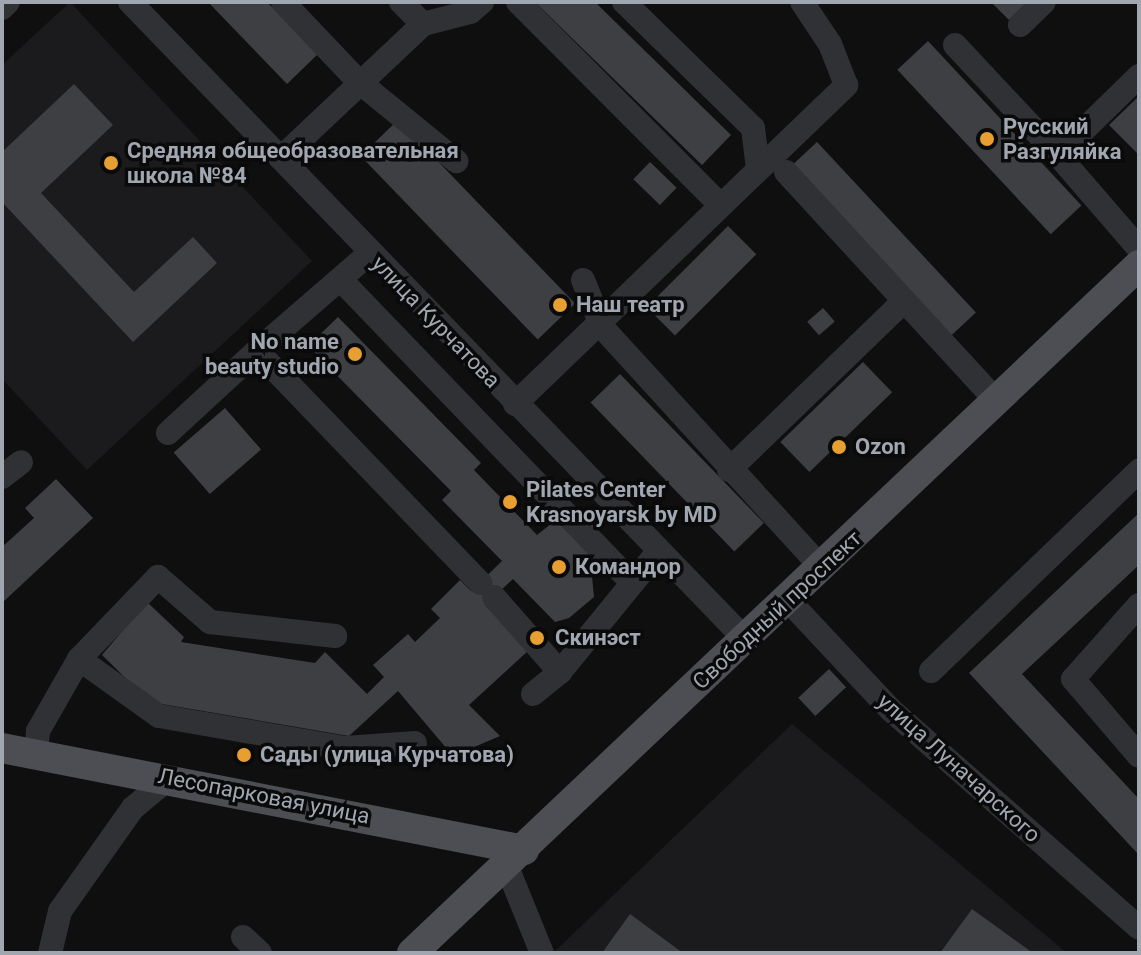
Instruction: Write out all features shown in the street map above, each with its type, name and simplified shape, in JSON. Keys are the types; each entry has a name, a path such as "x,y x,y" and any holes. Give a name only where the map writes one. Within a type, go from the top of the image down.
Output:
{"main road":[{"name":"Свободный проспект","path":"412,953 516,859 1139,266"},
{"name":"Лесопарковая улица","path":"2,748 169,778 516,859"}],"street":[{"path":"2,8 8,2"},
{"name":"улица Курчатова","path":"130,2 657,553 746,640"},
{"path":"283,2 358,81 456,161"},
{"path":"401,2 423,24"},
{"path":"281,158 358,81 423,24 470,12 482,2"},
{"path":"518,2 720,205"},
{"path":"624,2 753,128 758,169"},
{"path":"515,404 602,327 720,205 846,85 830,44 802,2"},
{"path":"1020,25 1044,2"},
{"path":"955,45 1058,155 1139,249"},
{"path":"1058,155 1139,76"},
{"path":"786,172 996,400"},
{"path":"168,433 370,253"},
{"path":"341,280 632,582"},
{"path":"583,280 602,327 729,470 822,568"},
{"path":"729,470 903,302"},
{"path":"257,351 487,590 560,672"},
{"path":"931,671 1139,471"},
{"path":"533,694 560,672 657,553"},
{"path":"36,754 38,731 79,659 158,577 210,622 335,636"},
{"name":"улица Луначарского","path":"788,600 891,710 1139,928"},
{"path":"1139,605 1073,679 1139,756"},
{"path":"79,659 159,716 345,748 415,743"},
{"path":"50,953 60,911 133,808 169,778"},
{"path":"516,859 542,953"}],"shaded area":[{"name":"Средняя общеобразовательная школа №84","path":"70,2 312,261 87,470 2,379 2,65"},
{"path":"792,724 1067,953 553,953"}],"building":[{"path":"208,2 267,2 318,54 287,84"},
{"path":"535,2 595,2 731,135 702,165"},
{"path":"991,2 1027,2 1009,20"},
{"path":"928,41 1081,206 1051,234 897,70"},
{"path":"74,84 113,125 41,193 134,292 193,237 217,263 133,342 2,202 2,152"},
{"path":"1139,96 1139,155 1109,125"},
{"path":"398,120 575,303 538,340 361,156"},
{"path":"817,142 976,312 949,338 790,167"},
{"path":"650,162 677,188 660,205 633,179"},
{"path":"728,226 756,254 675,336 647,307"},
{"path":"823,308 835,322 819,335 807,322"},
{"path":"338,317 481,463 474,470 537,535 557,519 590,555 594,597 569,618 555,622 513,579 485,605 529,650 469,705 500,736 453,756 398,691 349,736 150,702 102,655 147,602 184,637 181,642 315,663 325,652 367,694 384,677 373,665 408,634 415,642 440,618 431,609 460,580 471,591 502,561 442,500 451,491 308,346"},
{"path":"863,362 892,392 809,472 780,442"},
{"path":"620,374 764,523 734,551 591,402"},
{"path":"225,408 261,450 210,494 174,453"},
{"path":"56,479 93,518 2,603 2,547 34,518 25,508"},
{"path":"1139,513 1139,565 1022,674 1139,799 1139,855 969,673"},
{"path":"829,669 846,687 815,716 798,698"},
{"path":"972,909 1033,953 940,953"},
{"path":"630,914 683,953 602,953"}],"place":[{"name":"Русский Разгуляйка","path":"987,139"},
{"name":"Средняя общеобразовательная школа №84","path":"111,163"},
{"name":"Наш театр","path":"560,305"},
{"name":"No name beauty studio","path":"355,354"},
{"name":"Ozon","path":"839,447"},
{"name":"Pilates Center Krasnoyarsk by MD","path":"510,502"},
{"name":"Командор","path":"559,567"},
{"name":"Скинэст","path":"537,638"},
{"name":"Сады (улица Курчатова)","path":"244,755"}]}
